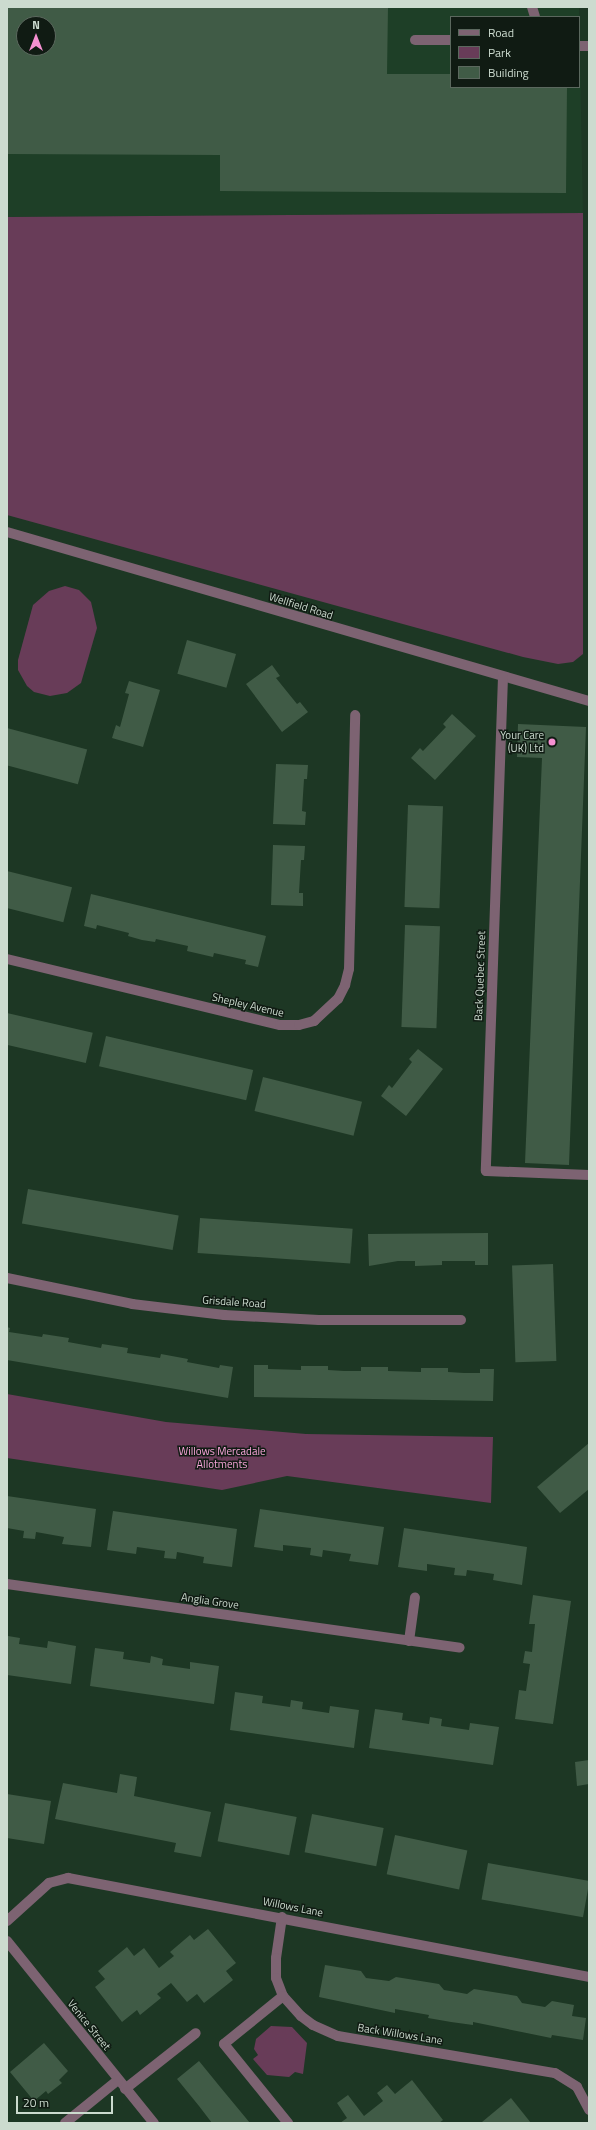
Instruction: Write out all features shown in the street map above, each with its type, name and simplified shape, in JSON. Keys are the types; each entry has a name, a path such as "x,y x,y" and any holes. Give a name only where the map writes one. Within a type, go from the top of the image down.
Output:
{"street":[{"path":"415,40 450,40"},
{"name":"Wellfield Road","path":"7,532 589,701"},
{"name":"Back Quebec Street","path":"503,677 486,1171 589,1175"},
{"name":"Shepley Avenue","path":"7,959 280,1025 299,1025 314,1021 338,999 346,985 349,969 354,715"},
{"name":"Grisdale Road","path":"7,1278 132,1304 224,1315 319,1320 461,1320"},
{"name":"Anglia Grove","path":"7,1584 460,1648"},
{"path":"409,1641 415,1597"},
{"name":"Willows Lane","path":"7,1921 49,1883 68,1878 282,1917 589,1977"},
{"name":"Back Willows Lane","path":"282,1917 275,1967 276,1978 283,1996 301,2016 338,2036 555,2073 577,2087 589,2110"},
{"name":"Venice Street","path":"7,1941 154,2123"},
{"path":"283,1996 224,2044 288,2123"},
{"path":"125,2089 196,2033"},
{"path":"66,2123 118,2080"}],"shaded area":[{"path":"7,7 579,7 579,16 450,16 450,88 580,88 580,58 583,213 7,217"}],"green space":[{"path":"583,213 583,654 573,662 558,664 523,657 7,515 7,217"},
{"path":"65,586 79,590 91,602 97,628 81,683 67,693 50,696 34,692 27,686 18,670 18,660 33,605 49,591"},
{"name":"Willows Mercadale Allotments","path":"7,1394 166,1422 306,1434 493,1437 491,1503 287,1476 222,1490 7,1458"},
{"path":"271,2026 292,2027 307,2043 303,2074 295,2072 289,2077 267,2075 253,2059 258,2055 254,2049 256,2039"}],"building":[{"path":"7,7 388,7 387,74 450,74 450,88 567,88 566,193 220,191 220,155 7,154"},
{"path":"187,640 236,654 226,688 177,674"},
{"path":"272,665 280,676 276,678 297,704 300,702 308,712 282,732 246,684"},
{"path":"129,681 160,690 143,747 112,738 116,725 120,727 129,694 125,693"},
{"path":"452,714 476,736 435,780 411,758 420,748 423,751 446,727 443,724"},
{"path":"518,724 586,727 569,1165 525,1163 542,758 517,757"},
{"path":"7,728 87,749 78,784 7,765"},
{"path":"276,764 308,765 307,779 304,779 302,811 306,812 305,825 273,824"},
{"path":"408,805 443,806 439,908 404,907"},
{"path":"273,845 305,846 304,860 301,860 299,893 303,893 303,906 271,905"},
{"path":"7,871 72,887 63,922 7,908"},
{"path":"91,894 266,936 258,967 245,964 246,960 214,953 213,957 187,951 188,946 156,939 155,942 142,940 128,936 129,933 97,925 96,929 84,926"},
{"path":"405,925 440,926 436,1028 401,1027"},
{"path":"7,1013 93,1033 86,1063 7,1045"},
{"path":"106,1036 253,1070 246,1100 99,1066"},
{"path":"418,1049 443,1069 406,1116 381,1096 389,1085 392,1088 412,1062 409,1059"},
{"path":"263,1077 362,1102 354,1136 255,1111"},
{"path":"28,1189 179,1216 173,1250 22,1223"},
{"path":"200,1218 353,1229 350,1264 198,1253"},
{"path":"488,1233 488,1265 475,1265 475,1261 442,1261 442,1265 415,1266 415,1261 398,1261 369,1266 368,1234"},
{"path":"553,1264 556,1361 515,1362 512,1265"},
{"path":"7,1327 10,1328 9,1332 42,1337 43,1334 69,1338 68,1342 101,1348 102,1344 128,1348 127,1353 160,1358 161,1354 188,1359 187,1362 219,1368 220,1365 233,1367 228,1398 7,1360"},
{"path":"254,1365 268,1365 268,1369 301,1370 301,1366 328,1366 328,1370 344,1371 361,1371 361,1367 388,1367 388,1371 421,1372 421,1368 448,1368 448,1372 464,1373 480,1373 480,1369 494,1369 493,1401 254,1397"},
{"path":"589,1443 589,1489 560,1513 537,1487"},
{"path":"7,1496 96,1509 91,1547 62,1544 64,1537 36,1532 35,1539 23,1538 24,1531 7,1528"},
{"path":"260,1509 384,1527 378,1565 349,1561 351,1554 323,1550 322,1557 310,1555 311,1548 283,1545 283,1551 254,1547"},
{"path":"113,1511 237,1529 232,1567 203,1563 204,1557 177,1552 176,1559 164,1558 165,1551 137,1547 136,1554 107,1550"},
{"path":"404,1528 527,1547 522,1585 493,1580 494,1574 467,1570 466,1576 454,1575 455,1568 427,1564 427,1571 398,1567"},
{"path":"533,1595 571,1601 553,1724 515,1719 519,1690 526,1691 530,1664 523,1663 525,1651 532,1652 535,1624 529,1624"},
{"path":"8,1636 20,1638 19,1644 47,1648 48,1641 76,1646 71,1684 7,1675"},
{"path":"95,1648 124,1652 123,1659 150,1663 151,1656 163,1659 162,1665 190,1669 190,1662 219,1666 214,1704 90,1686"},
{"path":"235,1692 263,1696 262,1703 290,1707 291,1700 303,1702 302,1709 329,1713 330,1706 359,1710 354,1748 230,1730"},
{"path":"375,1709 403,1713 402,1720 429,1724 430,1717 442,1719 441,1726 469,1730 470,1723 499,1727 493,1765 369,1748"},
{"path":"589,1760 589,1784 577,1786 575,1762"},
{"path":"120,1774 137,1777 134,1796 211,1812 201,1857 174,1852 176,1843 55,1819 63,1783 117,1793"},
{"path":"7,1794 51,1801 44,1844 7,1838"},
{"path":"225,1803 297,1817 289,1855 218,1841"},
{"path":"312,1814 384,1828 376,1866 305,1852"},
{"path":"395,1835 467,1850 459,1890 387,1874"},
{"path":"488,1863 589,1881 583,1917 482,1899"},
{"path":"208,1929 236,1963 226,1971 233,1980 204,2003 197,1994 187,2002 171,1983 157,1994 161,1998 140,2015 137,2010 122,2022 95,1987 105,1979 98,1971 127,1947 134,1956 144,1948 159,1968 174,1956 170,1952 190,1935 194,1940"},
{"path":"325,1965 361,1971 366,1978 389,1981 396,1977 439,1984 444,1990 467,1994 474,1989 517,1996 522,2003 545,2007 552,2001 574,2005 572,2016 586,2018 583,2040 552,2035 551,2038 473,2022 473,2025 451,2022 428,2018 429,2015 395,2009 395,2013 319,1997"},
{"path":"44,2043 68,2071 59,2080 62,2083 48,2094 46,2091 34,2101 10,2072"},
{"path":"199,2061 250,2123 212,2123 177,2079"},
{"path":"412,2080 443,2120 439,2123 340,2123 347,2118 337,2103 348,2095 364,2116 383,2101 377,2093 387,2085 395,2094"},
{"path":"511,2098 531,2123 482,2122"}],"place":[{"name":"Your Care (UK) Ltd","path":"552,742"}]}
